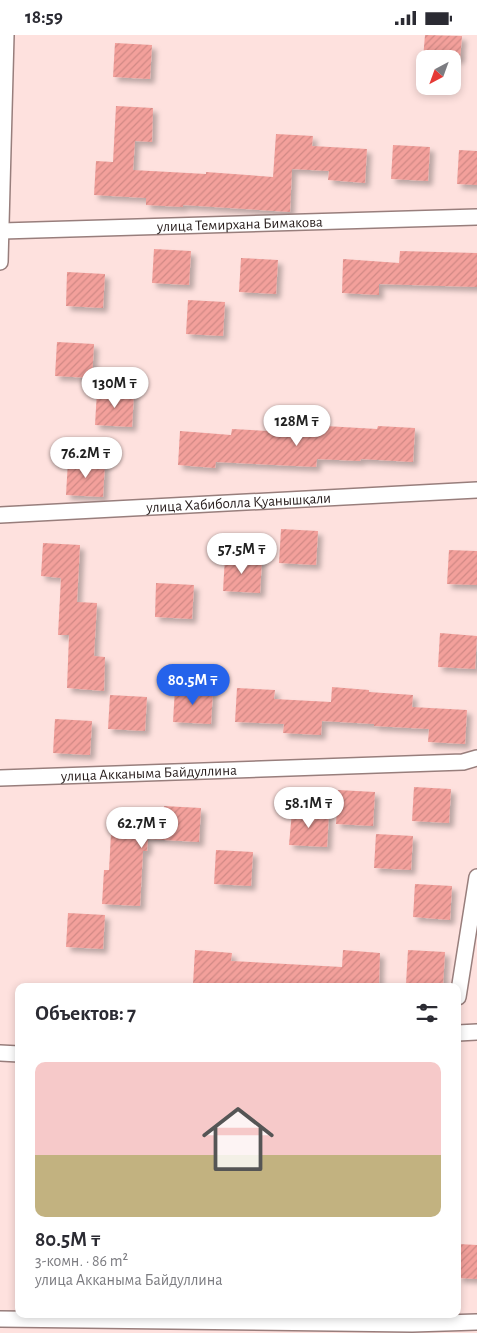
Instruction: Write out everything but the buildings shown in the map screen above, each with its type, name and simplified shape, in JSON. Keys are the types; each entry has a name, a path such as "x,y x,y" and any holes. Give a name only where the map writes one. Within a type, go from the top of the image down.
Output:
{"street":[{"path":"0,262 2,231 3,57 6,35"},
{"name":"улица Темирхана Бимакова","path":"2,231 477,217"},
{"name":"улица Хабиболла Қуанышқали","path":"0,515 477,490"},
{"name":"улица Акканыма Байдуллина","path":"0,778 463,761 477,758"},
{"path":"460,983 477,877"},
{"path":"461,1033 477,1033"},
{"path":"0,1053 15,1054"},
{"path":"0,1319 412,1324 477,1322"}]}
